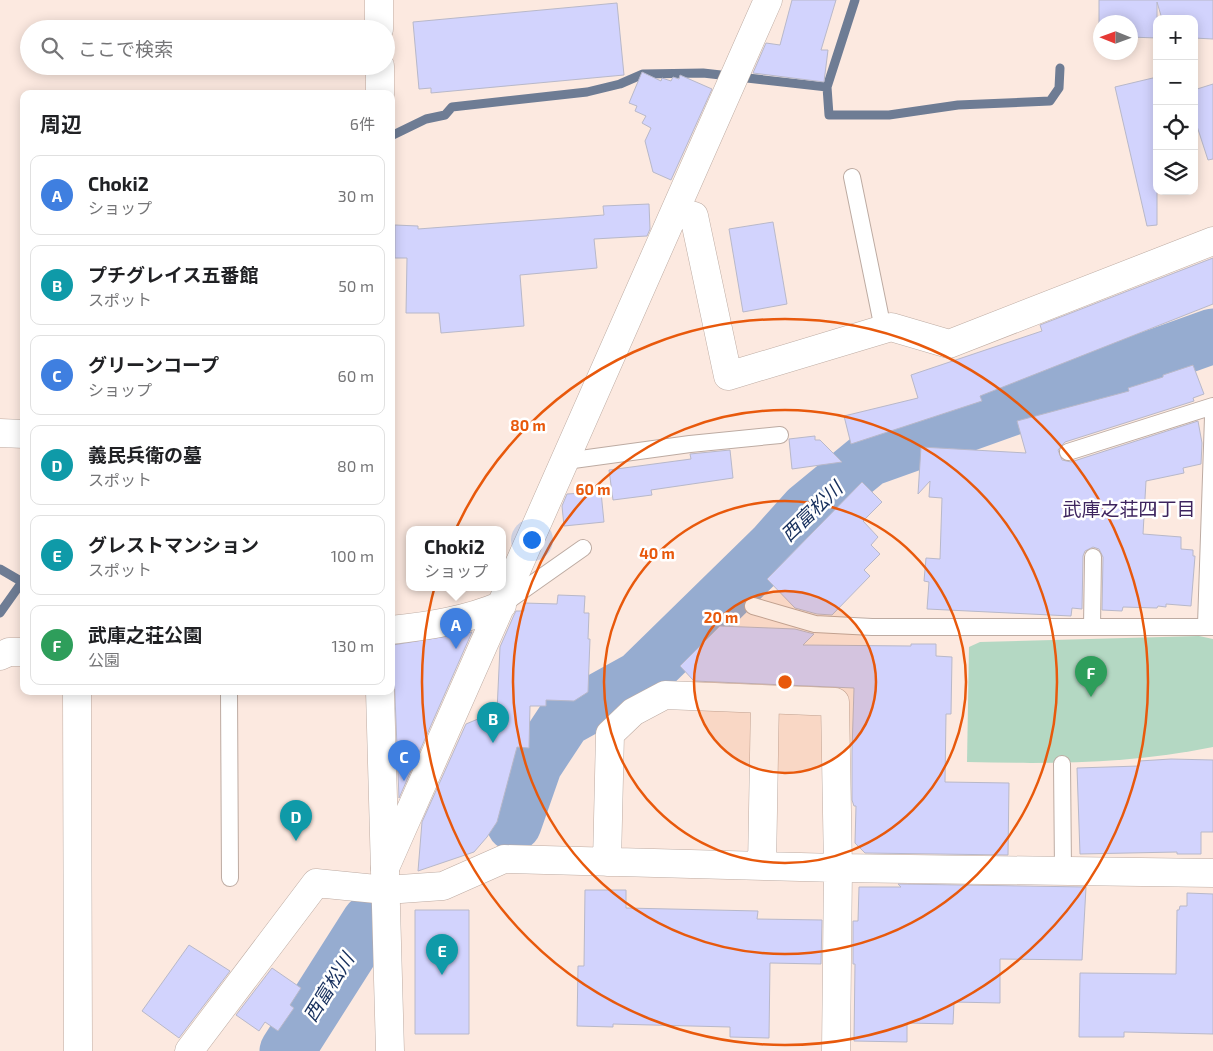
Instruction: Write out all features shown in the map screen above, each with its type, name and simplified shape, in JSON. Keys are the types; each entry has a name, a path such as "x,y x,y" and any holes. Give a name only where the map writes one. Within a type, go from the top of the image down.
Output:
{"street":[{"path":"379,0 379,20"},
{"path":"386,879 502,605 768,0"},
{"path":"380,75 380,90"},
{"path":"676,211 694,216 728,376 884,329 891,328 949,344 1213,241"},
{"path":"0,433 20,434"},
{"path":"395,630 425,627 482,614 502,605"},
{"path":"0,656 9,652 20,652"},
{"path":"77,695 78,1051"},
{"path":"380,695 390,1051"},
{"path":"607,862 610,734 633,712 665,695 835,702 838,868 836,1051"},
{"path":"762,866 765,700"},
{"path":"188,1051 316,883 386,879 443,886 504,859 838,868 1213,872"}],"lane":[{"path":"852,177 884,329"},
{"path":"1068,452 1213,406"},
{"path":"753,606 815,624 872,627 1209,626 1213,417"},
{"path":"566,461 690,444 780,435"},
{"path":"502,605 583,548"},
{"path":"1092,627 1094,557"},
{"path":"229,695 230,878"},
{"path":"1062,764 1063,870"}],"green space":[{"path":"1199,636 1213,639 1213,747 1152,757 1091,762 967,762 969,647 980,642"}],"building":[{"path":"792,0 836,0 821,50 828,50 824,82 753,73 766,43 780,45"},
{"path":"1099,0 1213,0 1213,39 1198,38 1198,15 1161,15 1157,2 1157,15 1153,15 1153,38 1138,37 1138,15 1099,15"},
{"path":"617,3 624,75 431,93 431,88 419,89 413,22"},
{"path":"642,72 661,81 662,78 671,81 673,77 679,79 680,75 712,89 671,180 653,172 645,141 651,128 642,123 646,116 635,111 637,106 629,103"},
{"path":"1153,78 1153,195 1157,195 1157,225 1147,226 1115,87"},
{"path":"1213,84 1213,159 1208,160 1198,129 1198,89"},
{"path":"649,204 650,229 647,236 594,239 597,268 520,275 524,326 441,333 439,313 406,313 407,258 395,258 395,225 418,226 418,229 604,215 603,206"},
{"path":"773,222 787,304 743,312 729,229"},
{"path":"1213,258 1213,304 980,396 982,401 851,444 844,416 918,398 911,375 1042,331 1040,325"},
{"path":"1193,365 1204,394 1193,398 1194,401 1065,442 1058,450 1062,460 1071,462 1198,421 1202,443 1201,464 1183,468 1184,473 1146,481 1143,534 1181,537 1181,549 1193,550 1193,556 1195,556 1191,606 1166,604 1166,607 1158,606 1157,608 1123,607 1122,611 1102,610 1103,557 1099,549 1093,547 1085,551 1083,556 1082,609 1072,608 1071,616 927,609 929,582 924,581 926,558 940,559 942,498 929,497 930,481 918,494 921,447 1026,453 1017,421 1129,391 1128,388"},
{"path":"815,436 815,440 820,440 842,462 792,469 789,439"},
{"path":"730,450 733,478 651,490 652,495 613,500 609,470 691,459 690,454"},
{"path":"862,482 882,502 863,521 878,537 871,545 880,554 864,570 870,576 832,615 817,614 795,608 767,579"},
{"path":"601,492 604,522 564,526 562,506 567,494"},
{"path":"558,595 585,596 584,613 589,613 588,639 590,639 588,692 574,701 546,700 546,706 530,706 529,748 517,747 497,822 487,837 474,852 418,871 422,822 466,724 497,711 500,647 516,611 524,611 524,603 557,604"},
{"path":"720,626 795,629 814,634 803,645 911,646 911,644 936,644 936,656 952,657 951,714 946,714 945,782 1009,783 1008,855 865,853 855,843 856,806 854,806 852,800 854,688 694,681 680,666"},
{"path":"472,632 399,798 395,695 395,645"},
{"path":"1171,759 1213,760 1213,832 1201,832 1201,854 1177,854 1177,852 1080,854 1077,768 1139,766 1139,761"},
{"path":"898,884 1086,887 1082,960 1000,959 1000,1003 954,1002 953,1024 907,1023 907,1042 854,1041 855,964 853,964 853,921 858,921 859,887 901,887"},
{"path":"585,890 626,890 626,908 758,911 757,919 822,920 821,964 770,963 769,1038 730,1037 730,1027 613,1024 613,1027 577,1026 578,966 584,966"},
{"path":"1187,893 1213,894 1213,1034 1124,1032 1124,1037 1079,1037 1080,973 1176,974 1177,910 1179,910 1180,906 1187,906"},
{"path":"415,910 469,910 469,1034 415,1034"},
{"path":"189,945 230,971 179,1038 142,1011"},
{"path":"272,968 301,988 290,1005 294,1008 278,1031 265,1022 259,1031 236,1015"}],"waterway":[{"path":"827,87 855,0"},
{"path":"395,134 426,119 445,115 452,107 587,92 620,84 643,74 703,73 827,87 829,115 889,115 958,105 1050,101 1059,88 1060,68"},
{"name":"西富松川","path":"514,824 535,764 564,720 640,678 773,548 807,510 869,459 1213,336"},
{"path":"0,569 20,581"},
{"path":"0,613 20,585"},
{"name":"西富松川","path":"287,1051 369,922"}],"place":[{"name":"Choki2","path":"456,649"},
{"name":"武庫之荘公園","path":"1091,697"},
{"name":"プチグレイス五番館","path":"493,743"},
{"name":"グリーンコープ","path":"404,781"},
{"name":"義民兵衛の墓","path":"296,841"},
{"name":"グレストマンション","path":"442,975"}],"district":[{"name":"武庫之荘四丁目","path":"1129,508"}]}
